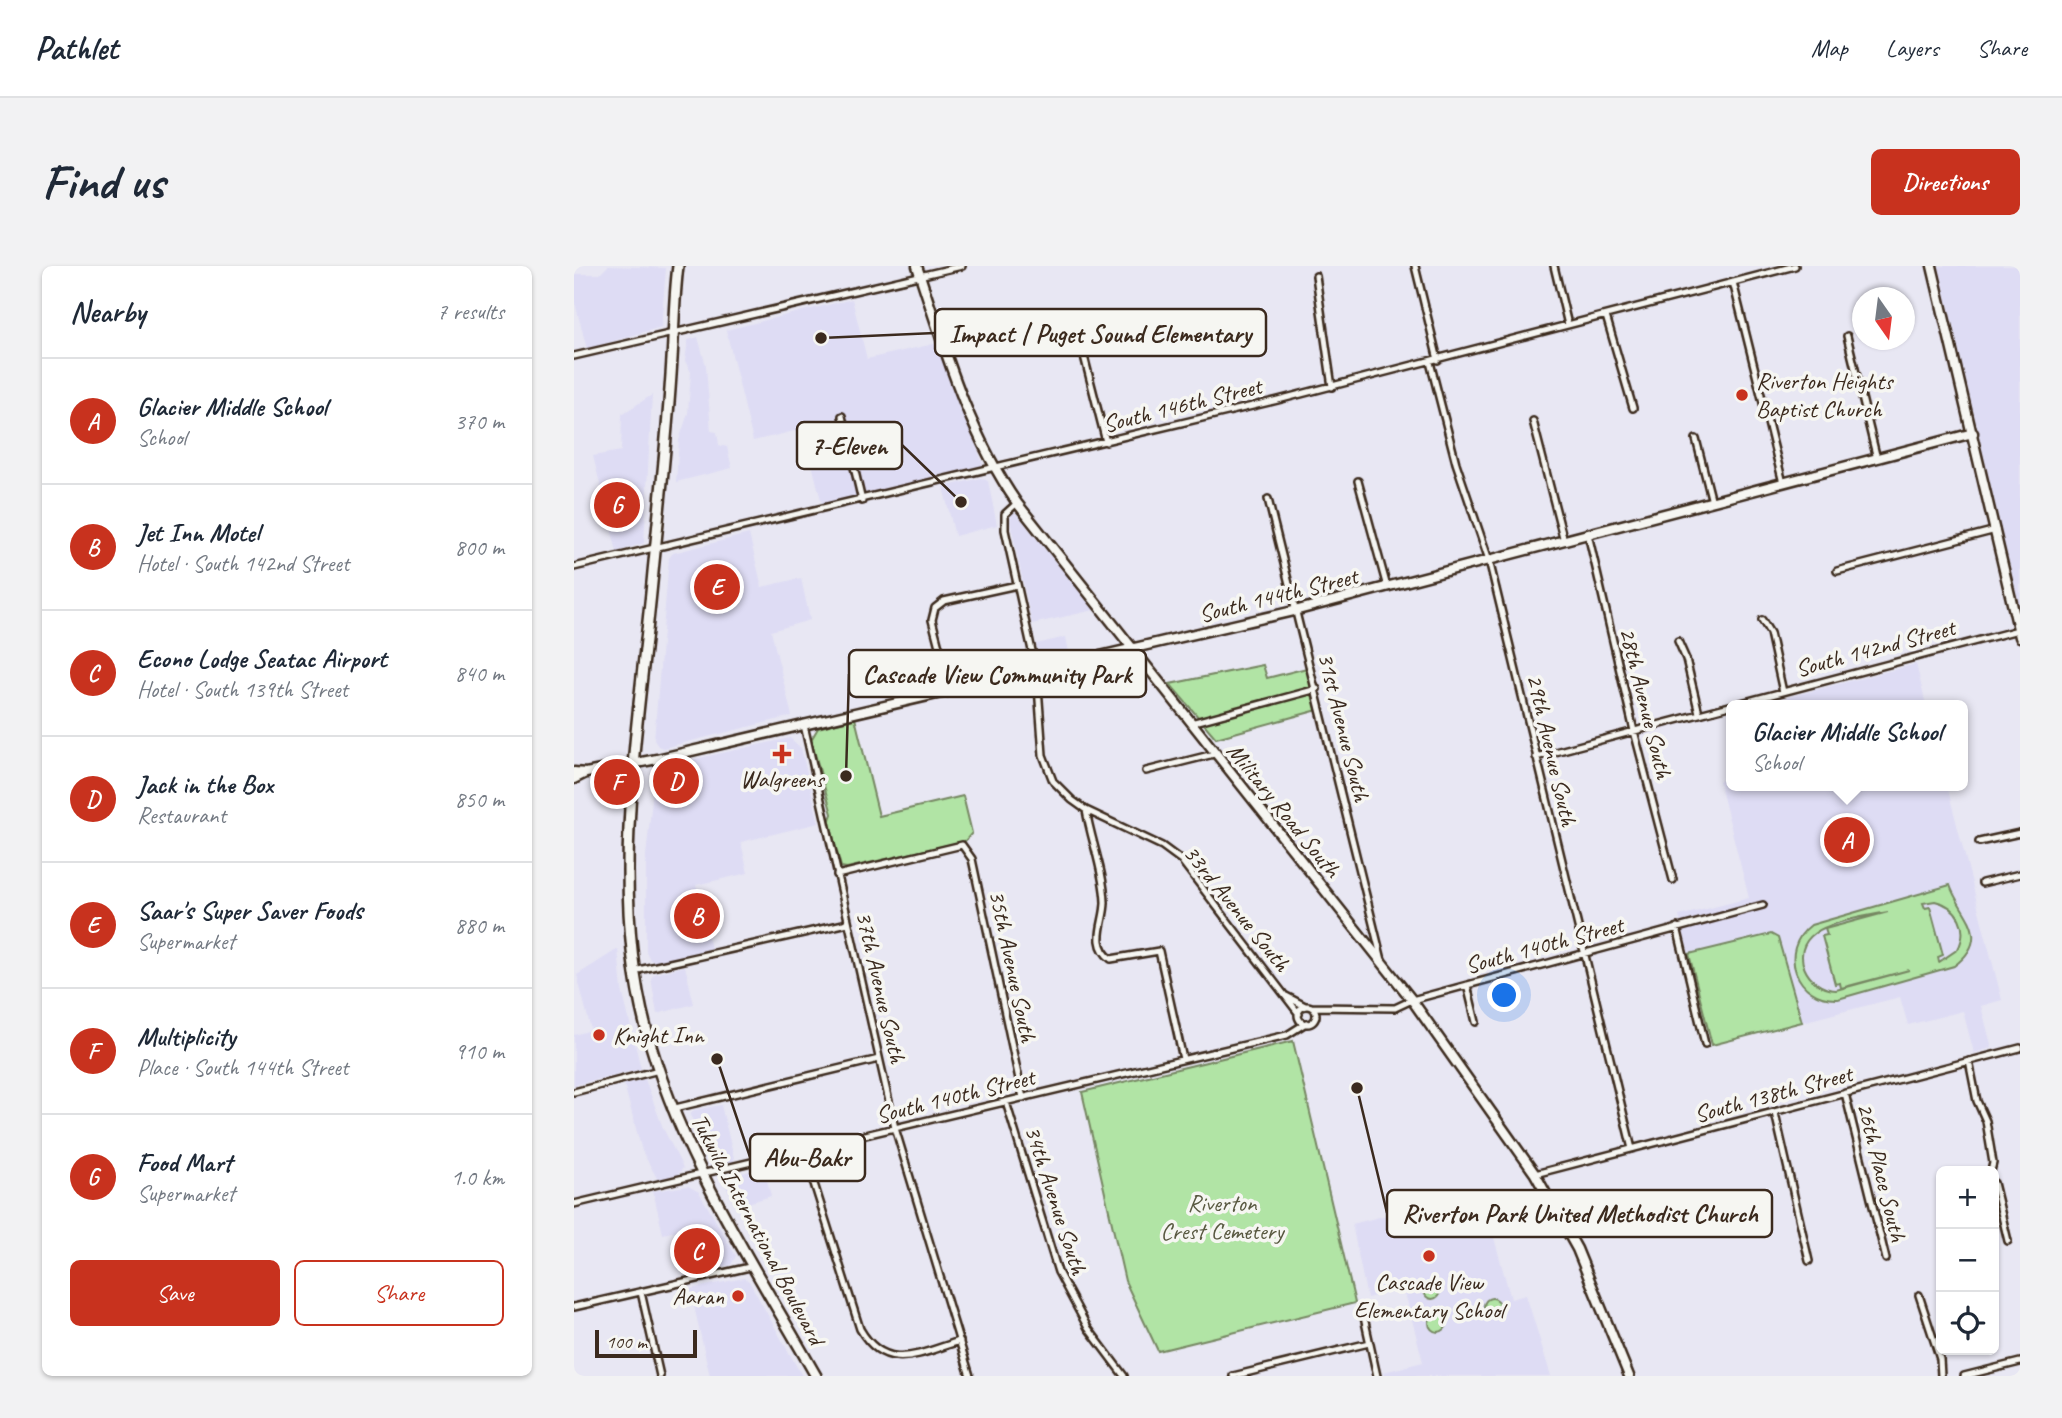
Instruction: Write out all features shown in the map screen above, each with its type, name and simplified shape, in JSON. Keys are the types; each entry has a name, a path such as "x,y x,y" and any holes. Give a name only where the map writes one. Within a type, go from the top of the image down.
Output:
{"main road":[{"name":"Tukwila International Boulevard","path":"678,266 635,763 628,876 634,971 645,1027 671,1109 702,1174 816,1376"}],"street":[{"name":"Military Road South","path":"917,266 970,419 994,469 1017,503 1214,754 1412,1000 1535,1174 1577,1249 1629,1376"},
{"path":"574,356 962,266"},
{"path":"1415,266 1438,360"},
{"path":"1554,266 1568,325"},
{"path":"1753,266 1756,276"},
{"name":"South 146th Street","path":"574,568 1332,387 1795,266"},
{"path":"1932,266 2019,632"},
{"path":"1316,276 1332,387"},
{"path":"1733,282 1783,483"},
{"path":"1606,316 1633,408"},
{"path":"1847,336 1877,459"},
{"path":"1083,352 1106,442"},
{"name":"29th Avenue South","path":"1430,362 1456,463 1489,560 1632,1149"},
{"path":"842,416 862,501"},
{"path":"1533,421 1564,541"},
{"name":"South 144th Street","path":"574,779 586,773 1133,651 1973,433"},
{"path":"1696,439 1712,502"},
{"path":"1357,481 1387,587"},
{"name":"31st Avenue South","path":"1268,499 1298,610 1383,963"},
{"path":"1017,503 1005,514 1004,519 1037,673 1042,746 1047,769 1061,791 1086,810 1105,902 1098,933 1105,955 1111,959 1159,951 1183,1059"},
{"path":"1837,571 1996,530"},
{"name":"28th Avenue South","path":"1588,534 1634,731 1673,880"},
{"path":"951,692 932,620 935,608 944,601 1017,585"},
{"path":"1762,620 1770,633 1783,692"},
{"name":"South 142nd Street","path":"1751,700 2019,632"},
{"path":"1678,641 1686,659 1699,713"},
{"path":"1190,723 1317,689"},
{"name":"South 142nd Street","path":"1536,757 1726,706"},
{"name":"37th Avenue South","path":"804,724 895,1128 970,1376"},
{"path":"1146,771 1214,754"},
{"name":"South 144th Street","path":"574,772 586,773"},
{"name":"33rd Avenue South","path":"1086,810 1161,846 1181,860 1301,1021"},
{"path":"1979,842 2020,833"},
{"name":"35th Avenue South","path":"837,875 962,845 972,859 1023,1098"},
{"path":"1982,883 2020,874"},
{"name":"South 140th Street","path":"1308,1007 1395,1008 1412,1000 1583,952 1763,905"},
{"path":"634,971 848,923"},
{"path":"1677,927 1705,1044"},
{"path":"1467,985 1476,1022"},
{"name":"33rd Avenue South","path":"1283,994 1308,1007"},
{"path":"1308,1007 1316,1014 1314,1021 1301,1021 1308,1007"},
{"name":"South 140th Street","path":"1316,1014 1334,1008"},
{"name":"South 140th Street","path":"574,1204 804,1152 1287,1035 1301,1021"},
{"name":"South 138th Street","path":"1535,1174 2020,1048"},
{"path":"671,1109 879,1059"},
{"path":"1969,1061 1977,1101 1986,1121 1992,1166"},
{"path":"574,1092 659,1070"},
{"name":"26th Place South","path":"1845,1093 1886,1259"},
{"name":"34th Avenue South","path":"1006,1102 1058,1272 1088,1328 1124,1376"},
{"path":"1775,1112 1809,1261"},
{"path":"804,1152 860,1329 875,1349 886,1355 906,1357 960,1341"},
{"path":"1999,1204 2008,1241"},
{"path":"574,1307 754,1266"},
{"path":"641,1292 660,1376"},
{"path":"1919,1295 1940,1359 1941,1376"},
{"path":"1362,1308 1377,1376"},
{"path":"1233,1376 1369,1343"},
{"path":"1964,1376 1983,1374 2020,1362"}],"shaded area":[{"path":"608,266 666,268 661,327 587,349 574,299 574,274 600,274"},
{"path":"1939,266 2020,266 2020,609"},
{"path":"852,299 867,359 938,343 983,464 981,467 822,504 803,429 753,441 726,330"},
{"path":"698,337 706,366 711,431 717,432 719,445 727,447 732,468 676,482 679,440 688,413 691,372 685,361 688,340"},
{"path":"652,395 644,543 617,552 593,456 621,451 622,414"},
{"path":"981,478 988,481 997,525 955,536 943,487"},
{"path":"1012,513 1016,513 1094,610 1032,624 1010,521"},
{"path":"749,534 762,587 801,578 810,620 771,631 792,716 663,748 658,746 654,740 669,558 673,553"},
{"path":"1066,637 1070,657 1043,662 1036,644"},
{"path":"1916,664 1925,700 1780,700"},
{"path":"790,738 801,748 819,823 741,842 748,873 696,885 711,949 655,962 650,960 646,951 646,856 655,771 658,767"},
{"path":"1726,779 1726,791 1948,791 2002,1000 1981,1006 1992,1048 1974,1053 1963,1011 1908,1025 1900,997 1712,1045 1679,916 1749,898 1719,781"},
{"path":"618,949 622,990 641,1069 574,1085 574,1035 591,1030 577,975"},
{"path":"685,966 694,1004 657,1014 651,978 654,974"},
{"path":"645,1079 663,1128 683,1168 677,1176 658,1180 642,1151 624,1084"},
{"path":"721,1105 735,1162 720,1165 713,1162 690,1115 694,1110"},
{"path":"764,1167 771,1196 738,1206 727,1188 728,1177"},
{"path":"688,1186 699,1192 736,1256 731,1265 693,1274 681,1230 663,1234 653,1191"},
{"name":"Cascade View Elementary School","path":"1481,1191 1511,1299 1526,1295 1551,1376 1385,1376 1384,1372 1423,1362 1404,1289 1367,1298 1352,1224"},
{"path":"744,1278 749,1281 802,1376 710,1376 690,1289"}],"green space":[{"path":"1263,665 1267,678 1307,668 1318,710 1216,738 1170,684"},
{"path":"855,718 879,816 963,796 972,833 965,841 847,868 841,867 829,822 832,814 811,740 818,728"},
{"path":"1950,885 1973,934 1972,944 1966,955 1954,966 1838,999 1811,992 1796,972 1795,948 1811,925","holes":["1935,901 1950,908 1962,926 1958,949 1939,962 1938,957 1943,955 1930,907 1925,908 1923,903","1888,912 1825,929 1827,935 1822,936 1835,984 1840,983 1841,988 1909,970 1836,990 1826,988 1809,977 1804,968 1803,950 1815,933 1840,922"]},
{"path":"1771,934 1778,938 1802,1022 1712,1045 1689,954"},
{"name":"Riverton Crest Cemetery","path":"1293,1041 1355,1303 1158,1351 1125,1281 1082,1092"},
{"path":"1429,1283 1435,1283 1440,1291 1438,1297 1429,1299 1424,1294 1424,1288"},
{"path":"1489,1298 1495,1298 1500,1306 1498,1312 1489,1314 1484,1309 1484,1303"},
{"path":"1438,1314 1444,1317 1447,1323 1444,1329 1438,1332 1432,1329 1429,1323 1432,1317"}],"place":[{"name":"Impact | Puget Sound Elementary","path":"821,338"},
{"name":"Riverton Heights Baptist Church","path":"1742,395"},
{"name":"7-Eleven","path":"961,502"},
{"name":"Food Mart","path":"617,505"},
{"name":"Saar's Super Saver Foods","path":"717,587"},
{"name":"Walgreens","path":"782,754"},
{"name":"Cascade View Community Park","path":"846,776"},
{"name":"Jack in the Box","path":"676,781"},
{"name":"Multiplicity","path":"617,782"},
{"name":"Glacier Middle School","path":"1847,840"},
{"name":"Jet Inn Motel","path":"697,916"},
{"name":"Knight Inn","path":"599,1035"},
{"name":"Abu-Bakr","path":"717,1059"},
{"name":"Riverton Park United Methodist Church","path":"1357,1088"},
{"name":"Econo Lodge Seatac Airport","path":"697,1251"},
{"name":"Cascade View Elementary School","path":"1429,1256"},
{"name":"Aaran","path":"738,1296"}]}
